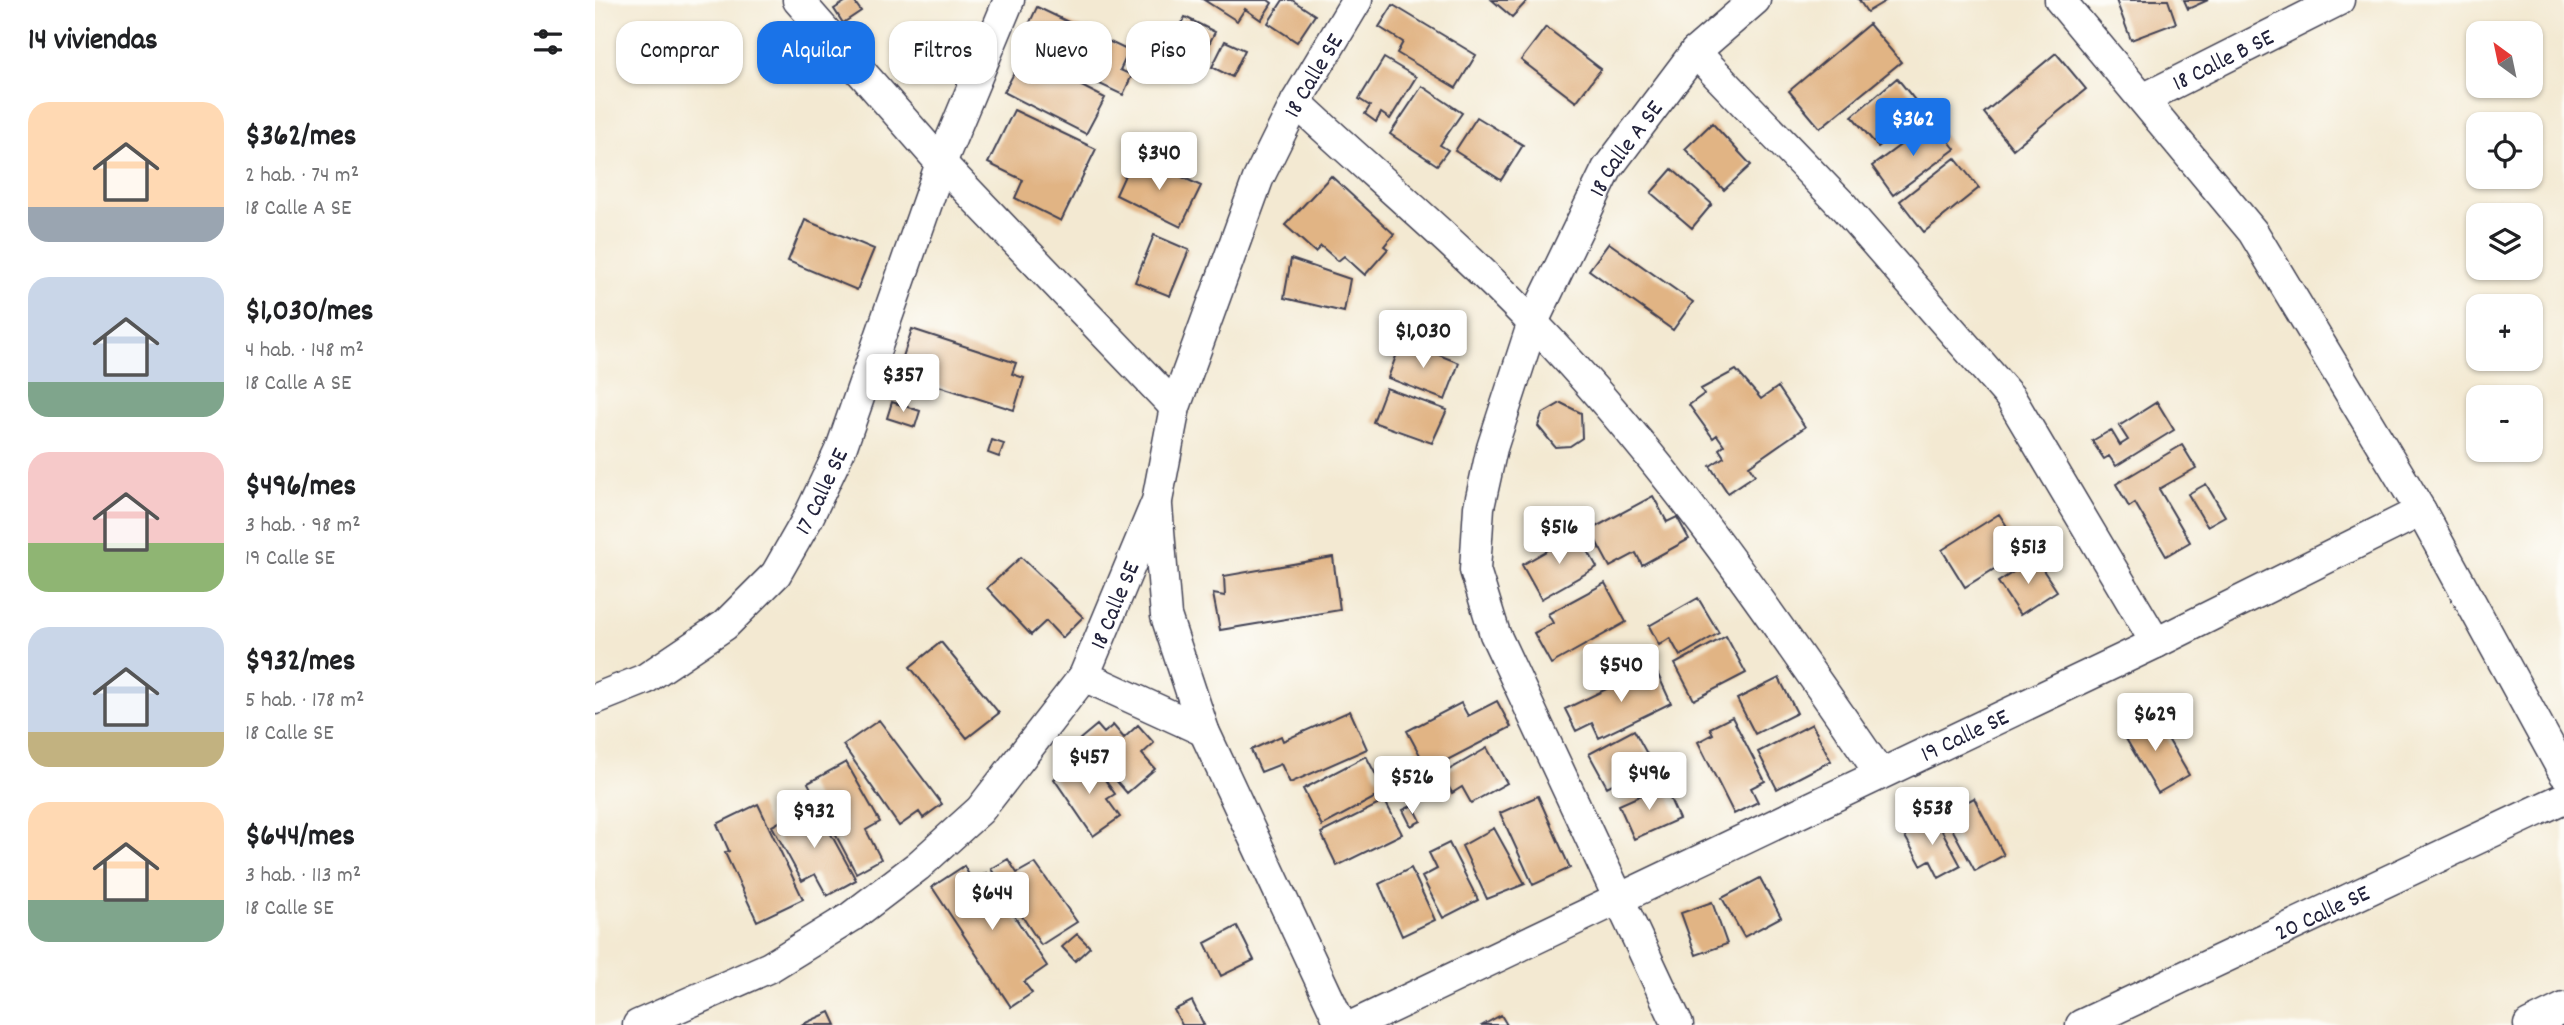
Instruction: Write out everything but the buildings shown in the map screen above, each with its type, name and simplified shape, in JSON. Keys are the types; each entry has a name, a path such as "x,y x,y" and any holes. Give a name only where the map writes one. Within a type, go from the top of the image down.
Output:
{"street":[{"path":"798,0 941,163 1175,408"},
{"name":"17 Calle SE","path":"595,698 645,680 725,625 776,574 808,518 842,446 941,163 1009,0"},
{"name":"18 Calle SE","path":"638,1025 771,967 851,918 918,866 980,810 1084,676 1157,501 1175,408 1258,179 1296,102 1357,0"},
{"name":"18 Calle A SE","path":"1678,1025 1495,634 1475,570 1479,507 1492,448 1532,322 1607,169 1695,52 1755,0"},
{"path":"2060,0 2253,232 2421,511 2564,773"},
{"name":"18 Calle B SE","path":"2143,99 2339,0"},
{"path":"1695,52 1844,207 2010,397 2156,643"},
{"path":"1296,102 1532,322 1655,460 1778,624 1879,772"},
{"path":"1157,501 1166,616 1204,731 1341,1025"},
{"name":"19 Calle SE","path":"1354,1025 1879,772 2156,643 2421,511"},
{"path":"1084,676 1204,731"},
{"name":"20 Calle SE","path":"2081,1025 2564,798"},
{"path":"2529,1025 2564,1008"}]}
